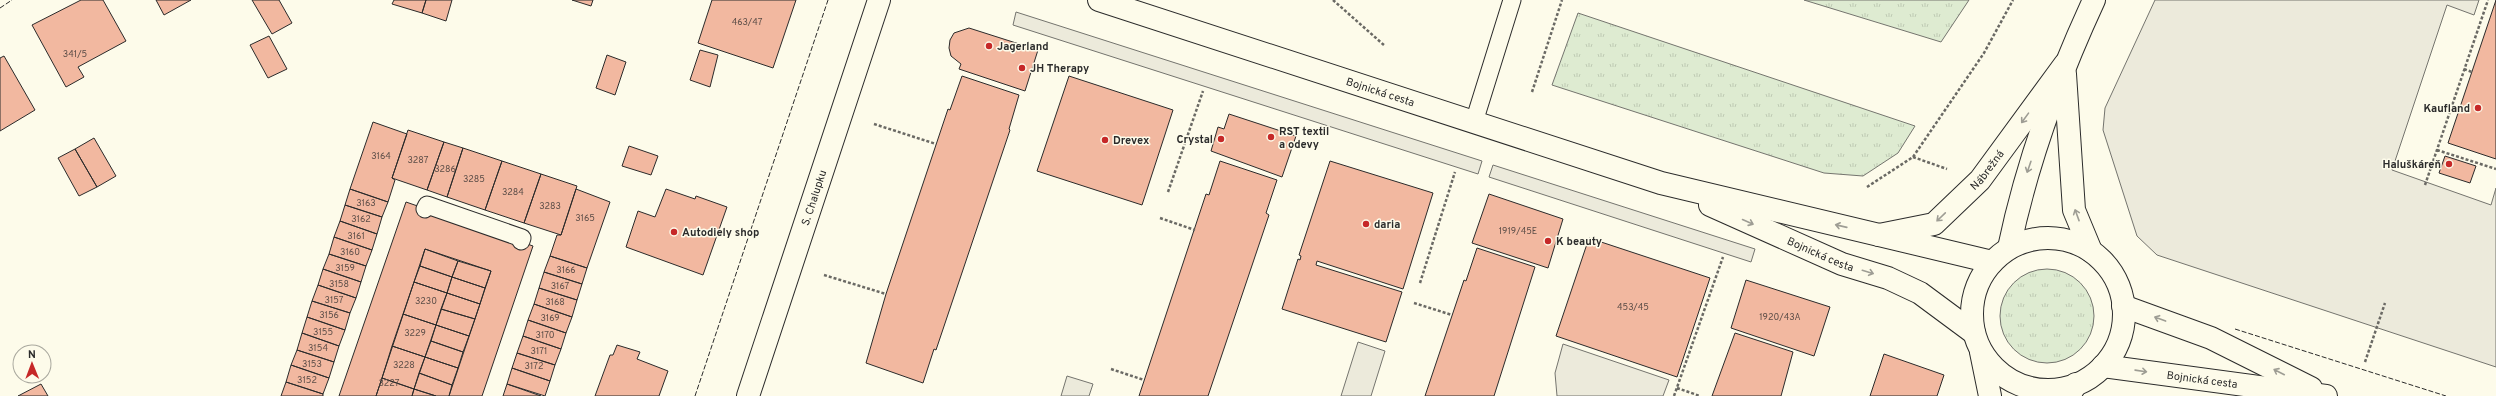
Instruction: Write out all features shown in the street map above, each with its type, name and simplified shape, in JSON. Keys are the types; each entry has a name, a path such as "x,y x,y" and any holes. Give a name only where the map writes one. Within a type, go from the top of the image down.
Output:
{"street":[{"name":"S. Chalupku","path":"748,396 879,0"},
{"name":"Bojnická cesta","path":"1099,0 1661,183 1992,262"},
{"name":"Nábrežná","path":"2009,248 2020,193 2065,64 2094,0"},
{"name":"Nábrežná","path":"1879,235 1934,224 1980,180 2065,64"},
{"name":"Nábrežná","path":"2065,64 2074,210 2091,251"},
{"name":"Bojnická cesta","path":"1661,183 1842,264 1888,278 1914,290 1939,305 1977,342 1993,367 2017,384 2044,390 2072,390 2103,366 2118,343 2123,323 2123,306 2113,274 2091,251 2059,238 2025,241 2009,248 1992,262 1980,278 1973,295 1971,314 1977,342"},
{"name":"Bojnická cesta","path":"2123,306 2211,338 2326,396"},
{"path":"1977,342 1990,396"},
{"name":"Bojnická cesta","path":"2103,366 2326,396"}],"lane":[{"path":"1474,122 1512,0"},
{"path":"425,209 427,205 522,238 521,241"}],"path":[{"path":"1333,0 1385,46"},
{"path":"1532,92 1562,0"},
{"path":"1867,187 1913,158 1984,53 2013,0"},
{"path":"2425,185 2488,0"},
{"path":"2464,69 2472,72"},
{"path":"1168,192 1202,91"},
{"path":"874,124 936,144"},
{"path":"2437,150 2496,169"},
{"path":"1420,283 1455,172"},
{"path":"1160,218 1195,230"},
{"path":"1674,396 1723,258"},
{"path":"824,275 886,294"},
{"path":"1414,303 1452,315"},
{"path":"2365,362 2386,303"},
{"path":"1111,369 1144,380"},
{"path":"1677,388 1700,396"}],"green space":[{"path":"1804,0 1969,0 1941,42"},
{"path":"1578,13 1915,126 1898,153 1863,176 1824,173 1552,85"},
{"path":"2038,269 2056,269 2065,272 2081,282 2091,298 2094,307 2094,325 2091,334 2081,350 2065,360 2056,363 2038,363 2029,360 2013,350 2003,334 2000,325 2000,307 2003,298 2013,282 2029,272"}],"shaded area":[{"path":"2155,0 2479,0 2474,15 2447,5 2392,170 2491,205 2496,188 2496,367 2157,255 2137,236 2103,130 2105,108"},
{"path":"1016,12 1482,161 1478,174 1013,25"},
{"path":"1493,165 1755,249 1751,262 1489,177"},
{"path":"1358,342 1385,351 1371,396 1341,396"},
{"path":"1563,344 1669,380 1663,396 1557,396 1555,373"},
{"path":"1067,376 1093,384 1089,396 1061,396"}],"building":[{"path":"81,0 103,0 126,41 78,67 84,77 66,87 32,25"},
{"path":"156,0 191,0 164,15"},
{"path":"252,0 279,0 292,23 272,34"},
{"path":"394,0 426,0 422,13 392,4"},
{"path":"426,0 452,0 446,21 422,13"},
{"path":"572,0 593,0 591,6"},
{"path":"712,0 796,0 773,68 698,43"},
{"name":"Kaufland","path":"2496,0 2496,159 2448,143"},
{"path":"969,28 1038,50 1025,91 959,69 961,64 951,56 949,48 950,40 954,33"},
{"path":"269,36 287,69 268,78 250,45"},
{"path":"700,50 718,55 710,87 690,80"},
{"path":"607,55 626,62 615,95 596,88"},
{"path":"4,56 35,110 0,131 0,58"},
{"path":"962,76 1019,95 1009,129 1010,130 936,350 934,349 923,383 866,363 886,294 948,109 950,110"},
{"name":"Drevex","path":"1069,76 1173,110 1142,205 1037,171"},
{"path":"1229,114 1296,136 1282,177 1211,151 1218,127 1224,129"},
{"path":"373,122 407,134 392,178 395,180 388,202 350,189"},
{"path":"408,130 444,142 427,190 392,178"},
{"path":"94,138 116,176 97,187 75,149"},
{"path":"444,142 463,148 447,197 427,190"},
{"path":"629,146 658,156 651,175 622,166"},
{"path":"463,148 502,161 485,210 447,197"},
{"path":"75,149 97,187 79,196 58,158"},
{"path":"2445,156 2476,166 2470,183 2439,173"},
{"path":"502,161 541,174 524,223 485,210"},
{"path":"1220,161 1277,180 1266,213 1269,215 1208,396 1139,396 1206,194 1209,195"},
{"name":"daria","path":"1330,161 1433,193 1403,289 1317,261 1316,265 1402,292 1386,342 1282,309 1298,259 1300,260 1301,256 1299,255"},
{"path":"541,174 577,186 561,235 524,223"},
{"path":"350,189 388,202 382,217 345,205"},
{"path":"576,189 610,202 587,268 550,256 557,235 561,235"},
{"name":"Autodiely shop","path":"666,189 695,199 696,196 727,207 703,275 626,247 638,211 655,217"},
{"path":"1489,194 1563,219 1548,268 1472,243"},
{"path":"406,202 533,246 482,396 449,396 491,271 425,249 376,396 339,396"},
{"path":"345,205 382,217 377,234 340,221"},
{"path":"340,221 377,234 372,250 334,237"},
{"path":"334,237 372,250 366,266 329,254"},
{"path":"1589,238 1710,278 1677,377 1556,336"},
{"path":"1477,248 1535,267 1494,396 1425,396 1464,280 1466,281"},
{"path":"425,249 458,261 452,277 420,266"},
{"path":"329,254 366,266 361,282 323,269"},
{"path":"550,256 587,268 582,284 544,272"},
{"path":"458,261 491,271 485,288 452,277"},
{"path":"420,266 452,277 447,293 414,282"},
{"path":"323,269 361,282 356,298 318,285"},
{"path":"544,272 582,284 577,300 539,288"},
{"path":"452,277 485,288 480,304 447,293"},
{"path":"1746,280 1830,307 1814,356 1731,328"},
{"path":"414,282 447,293 436,325 403,314"},
{"path":"318,285 356,298 350,313 312,301"},
{"path":"539,288 577,300 572,317 534,304"},
{"path":"447,293 480,304 475,319 441,309"},
{"path":"312,301 350,313 345,330 307,317"},
{"path":"534,304 572,317 566,333 528,320"},
{"path":"441,309 475,319 469,336 436,325"},
{"path":"403,314 436,325 425,357 392,346"},
{"path":"307,317 345,330 339,346 302,333"},
{"path":"528,320 566,333 561,349 523,336"},
{"path":"436,325 469,336 463,352 431,341"},
{"path":"302,333 339,346 334,362 297,350"},
{"path":"1735,333 1793,352 1781,396 1712,396"},
{"path":"523,336 561,349 555,365 517,353"},
{"path":"431,341 463,352 458,368 425,357"},
{"path":"617,345 640,352 637,359 668,371 659,396 595,396 610,355 613,355"},
{"path":"392,346 425,357 414,389 382,378"},
{"path":"297,350 334,362 329,378 291,365"},
{"path":"517,353 555,365 550,381 512,368"},
{"path":"1884,354 1944,375 1937,396 1870,396"},
{"path":"425,357 458,368 452,385 419,373"},
{"path":"291,365 329,378 323,394 286,382"},
{"path":"512,368 550,381 545,396 507,384"},
{"path":"419,373 452,385 449,396 436,396 414,389"},
{"path":"382,378 414,389 412,396 376,396"},
{"path":"286,382 323,394 323,396 281,396"},
{"path":"41,384 48,396 18,396"},
{"path":"507,384 541,396 503,396"},
{"path":"414,389 436,396 412,396"}],"fence":[{"path":"0,8 12,0"},
{"path":"695,396 828,0"},
{"path":"2235,329 2446,396"}],"place":[{"name":"Jagerland","path":"989,46"},
{"name":"JH Therapy","path":"1022,68"},
{"name":"Kaufland","path":"2478,108"},
{"name":"RST textil a odevy","path":"1271,137"},
{"name":"Crystal","path":"1221,139"},
{"name":"Drevex","path":"1105,140"},
{"name":"Haluškáreň","path":"2449,164"},
{"name":"daria","path":"1366,224"},
{"name":"Autodiely shop","path":"674,232"},
{"name":"K beauty","path":"1548,241"}]}
